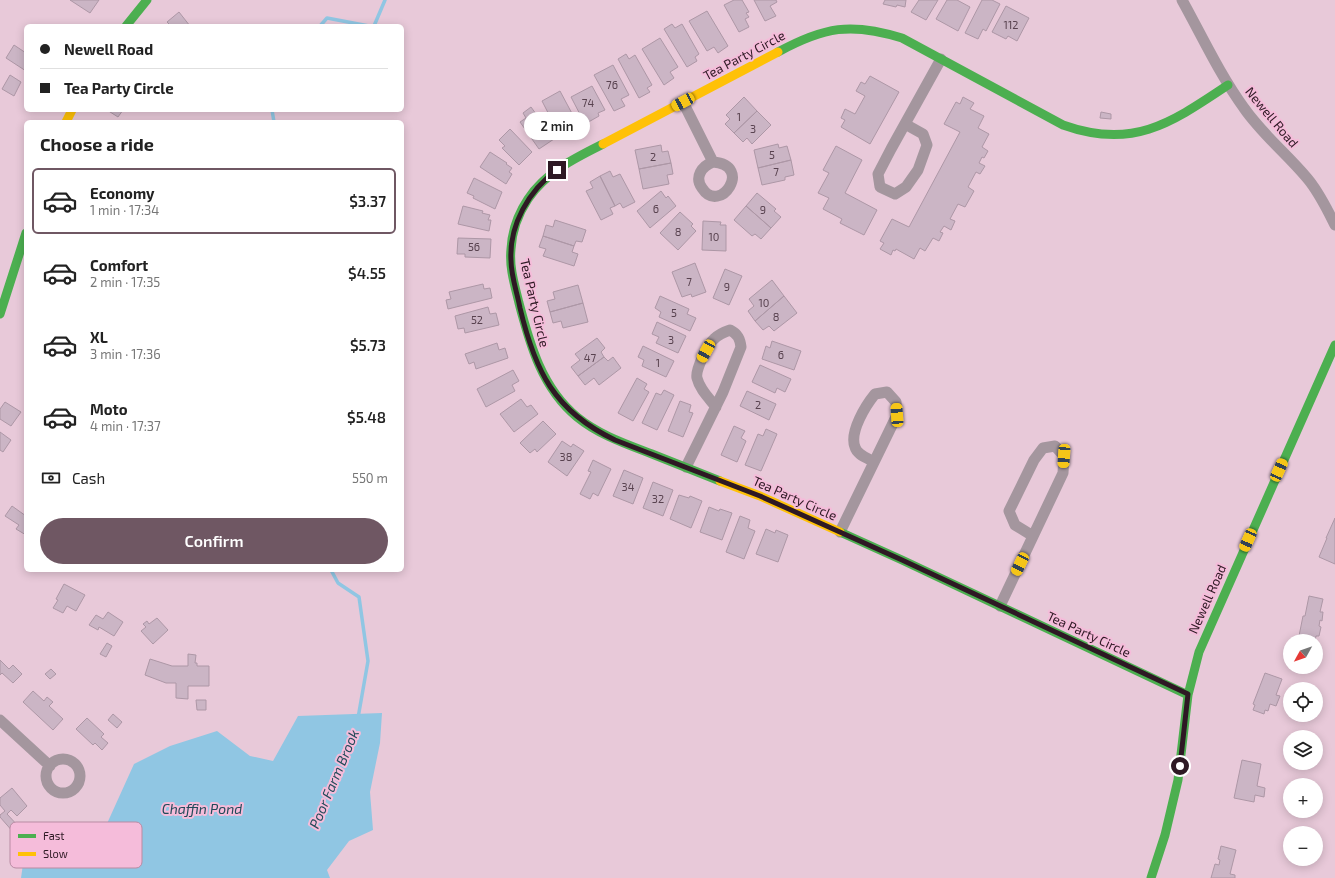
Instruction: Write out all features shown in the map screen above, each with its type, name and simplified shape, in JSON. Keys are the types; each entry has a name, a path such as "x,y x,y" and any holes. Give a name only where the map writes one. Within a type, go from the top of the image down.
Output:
{"street":[{"path":"128,24 147,0"},
{"name":"Newell Road","path":"1182,0 1228,85 1244,109 1259,128 1307,178 1328,210 1335,225"},
{"name":"Tea Party Circle","path":"1188,694 760,496 605,435 578,417 562,402 543,376 530,346 510,261 512,239 519,217 529,198 541,182 557,170 570,161 800,40 817,34 834,30 869,30 892,34 1064,125 1090,134 1121,135 1150,130 1176,118 1228,85"},
{"path":"905,124 924,134 927,145 918,170 906,187 896,194 880,187 878,174 905,124 941,60"},
{"path":"683,102 713,162"},
{"path":"0,314 24,239"},
{"path":"686,467 716,407 741,347 736,333 730,330 723,332 713,340 700,363 696,376 701,388 716,407"},
{"name":"Newell Road","path":"1151,878 1165,835 1178,780 1188,694 1199,652 1335,344"},
{"path":"840,532 897,415 896,402 887,392 875,394 870,400 853,437 855,448 860,454 874,462"},
{"path":"1000,606 1063,473 1064,456 1055,446 1043,448 1034,460 1009,511 1015,525 1033,536"},
{"path":"0,720 50,766"}],"water":[{"name":"Chaffin Pond","path":"382,713 380,743 370,792 373,830 349,841 327,870 330,878 21,878 22,868 142,868 142,822 108,822 134,764 170,746 217,731 250,756 273,761 298,716"}],"building":[{"path":"70,0 99,0 90,13"},
{"path":"734,0 742,0 749,12 746,13 749,17 745,19 749,27 739,32 724,5"},
{"path":"754,0 776,0 777,2 770,6 776,16 765,21"},
{"path":"885,0 906,0 905,7 897,5 896,7 883,4"},
{"path":"919,0 938,0 926,20 911,12"},
{"path":"947,0 957,0 970,7 958,31 936,19"},
{"path":"982,0 992,0 1000,4 986,31 983,29 978,39 965,33"},
{"path":"1006,6 1029,18 1017,41 1008,36 1006,39 992,32"},
{"path":"707,11 728,46 718,53 714,47 707,51 689,21"},
{"path":"179,12 188,24 169,24 167,22"},
{"path":"672,24 675,28 682,24 699,54 695,57 697,61 687,67 664,29"},
{"path":"660,38 678,67 670,72 674,78 664,85 642,49"},
{"path":"14,45 24,52 24,70 6,58"},
{"path":"626,54 629,59 635,55 652,85 647,88 650,92 639,98 618,59"},
{"path":"613,65 629,95 621,99 625,106 614,111 594,75"},
{"path":"10,75 21,82 14,96 2,89"},
{"path":"870,76 899,92 870,144 841,127 845,120 841,118 845,109 855,114 865,96 856,91 861,82 865,84"},
{"path":"592,86 605,110 598,113 599,116 585,124 571,97"},
{"path":"560,91 576,121 568,125 572,132 561,138 542,101"},
{"path":"744,97 757,111 734,133 725,124 730,119 726,115"},
{"path":"963,97 974,103 970,109 984,116 978,128 989,134 982,147 988,151 979,163 985,166 980,174 976,172 968,187 974,191 965,207 958,204 950,219 955,221 951,230 944,226 940,232 943,233 939,241 933,238 925,251 920,248 914,259 896,249 895,251 893,250 891,255 880,249 884,243 880,241 892,219 909,227 960,132 944,124 956,102 960,104"},
{"path":"531,107 554,139 539,149 520,122 526,118 523,113"},
{"path":"757,111 771,125 752,144 747,138 743,142 734,133"},
{"path":"110,112 122,112 118,117"},
{"path":"1101,112 1111,114 1111,119 1100,118"},
{"path":"510,129 532,152 519,165 502,148 505,146 499,140"},
{"path":"778,144 779,148 787,146 791,160 758,168 754,150"},
{"path":"661,145 662,152 668,151 671,163 639,169 635,150"},
{"path":"836,146 862,160 845,193 877,210 864,235 840,223 842,219 823,209 829,198 818,193 829,173 823,170"},
{"path":"490,152 512,168 509,172 512,174 506,184 480,167"},
{"path":"791,160 794,175 785,177 785,180 762,185 758,168"},
{"path":"671,163 673,174 667,175 669,184 643,189 639,169"},
{"path":"610,171 613,177 620,174 635,202 623,208 620,203 615,206 600,176"},
{"path":"600,176 615,206 610,208 613,214 601,220 586,191 593,188 590,182"},
{"path":"474,178 502,192 495,209 473,198 474,196 467,193"},
{"path":"661,191 666,198 668,196 676,206 650,228 637,211"},
{"path":"757,193 776,209 774,211 781,217 771,228 746,206"},
{"path":"463,206 483,211 482,213 490,215 488,220 491,220 489,231 458,224"},
{"path":"746,206 771,228 761,239 755,234 752,236 734,220"},
{"path":"680,212 693,224 691,226 696,231 678,250 660,233"},
{"path":"555,220 586,230 582,242 576,241 574,246 543,236 546,225 553,227"},
{"path":"703,221 721,222 720,225 726,225 726,251 702,250"},
{"path":"543,236 574,246 572,252 578,254 574,266 543,256 546,249 539,247"},
{"path":"458,238 491,239 490,258 465,257 465,254 457,254"},
{"path":"695,263 706,292 692,297 691,294 682,297 672,272"},
{"path":"725,269 742,276 729,305 713,298"},
{"path":"772,280 784,296 755,321 748,311 754,306 749,299"},
{"path":"483,284 484,289 490,288 492,298 448,309 446,300 451,299 449,292"},
{"path":"578,285 583,303 550,312 547,301 555,299 553,292"},
{"path":"660,296 689,309 687,314 696,318 690,331 659,317 661,312 655,308"},
{"path":"784,296 797,313 774,331 769,326 763,330 755,321"},
{"path":"583,303 588,322 563,328 561,321 553,323 550,312"},
{"path":"488,307 490,314 496,313 499,325 465,333 464,328 458,329 455,316"},
{"path":"657,322 686,336 678,353 656,343 659,337 652,334"},
{"path":"597,338 605,348 601,352 604,357 578,376 571,367 580,360 575,354"},
{"path":"772,341 801,351 794,370 762,359 766,346 770,348"},
{"path":"497,343 499,350 505,348 508,358 476,369 474,362 469,364 465,354"},
{"path":"643,346 674,361 666,377 642,366 644,360 638,357"},
{"path":"604,357 608,361 613,357 621,368 599,385 594,378 585,385 578,376"},
{"path":"760,365 791,379 785,392 777,388 775,393 752,382"},
{"path":"513,370 519,381 512,385 515,391 486,407 477,389"},
{"path":"637,378 647,384 644,389 649,392 633,421 618,413"},
{"path":"664,390 674,395 657,430 642,423 656,393 661,395"},
{"path":"747,391 776,404 769,420 740,406"},
{"path":"521,399 527,407 531,405 538,414 514,432 500,414"},
{"path":"680,401 691,405 689,412 693,413 683,437 668,431"},
{"path":"5,402 21,412 11,426 0,419 0,409"},
{"path":"543,421 556,434 537,452 535,449 530,453 520,443"},
{"path":"734,426 745,431 741,438 746,441 737,462 721,455"},
{"path":"766,429 777,434 761,471 745,465 758,434 763,436"},
{"path":"0,432 11,440 3,452 0,450"},
{"path":"562,441 571,447 573,444 584,451 567,476 548,462"},
{"path":"593,460 611,469 598,496 593,493 590,499 580,494 591,472 588,471"},
{"path":"624,470 643,478 633,504 613,496"},
{"path":"653,482 673,490 663,516 643,508"},
{"path":"679,495 689,498 690,496 702,501 691,528 670,519"},
{"path":"12,506 24,515 24,534 16,529 19,525 5,516"},
{"path":"709,507 719,511 720,509 732,513 722,540 700,532"},
{"path":"740,516 750,520 748,528 755,531 744,559 726,552"},
{"path":"1335,518 1335,564 1319,557"},
{"path":"766,529 775,533 776,530 788,535 778,562 756,554"},
{"path":"64,584 85,595 76,611 67,606 63,613 53,608 58,600 56,599"},
{"path":"1309,596 1323,599 1320,612 1323,612 1322,621 1320,620 1319,626 1321,627 1319,634 1299,634 1303,616 1305,616"},
{"path":"108,612 123,622 114,636 99,627 98,630 89,625 96,615 103,619"},
{"path":"157,618 168,630 153,644 141,631 146,627 143,624 147,621 149,624"},
{"path":"107,643 112,646 106,657 100,654"},
{"path":"188,654 196,655 195,663 197,663 197,666 209,666 209,686 188,686 188,699 176,698 176,683 166,683 145,675 150,659 172,666 188,666"},
{"path":"0,660 9,669 13,665 22,674 13,683 2,673 0,675"},
{"path":"51,669 56,674 50,679 45,674"},
{"path":"1265,673 1282,679 1276,695 1280,696 1276,706 1270,704 1268,711 1265,710 1264,714 1253,710 1255,705 1253,704"},
{"path":"33,691 44,701 47,697 53,702 49,706 63,719 53,730 23,702"},
{"path":"196,700 206,700 206,710 197,710"},
{"path":"113,714 122,722 117,728 108,720"},
{"path":"87,718 104,734 101,737 108,743 102,750 95,743 93,745 76,729"},
{"path":"1242,760 1261,764 1257,786 1265,788 1264,797 1255,795 1254,802 1234,798"},
{"path":"12,788 27,806 17,816 11,810 7,814 14,822 10,822 10,828 0,817 0,815 5,811 0,805 0,798"},
{"path":"1221,846 1236,850 1230,874 1235,875 1235,878 1211,878 1215,864 1219,865 1220,860 1218,859"}],"waterway":[{"name":"Poor Farm Brook","path":"375,24 385,0"},
{"name":"Poor Farm Brook","path":"322,24 327,18 358,24"},
{"name":"Poor Farm Brook","path":"272,112 274,120"},
{"name":"Poor Farm Brook","path":"332,572 338,583 359,597 368,661 358,718"}],"traffic: fast":[{"path":"128,24 147,0"},
{"path":"778,52 824,32 852,29 884,33 902,38 1063,125 1088,132 1110,135 1150,129 1169,121 1188,111 1228,85"},
{"path":"603,144 572,160 552,173 543,181 528,199 516,223 512,242 512,270 519,303 533,350 546,379 555,393 565,405 585,423 623,443 720,481"},
{"path":"0,314 24,239"},
{"path":"1151,878 1165,835 1178,780 1188,695 1199,652 1335,345"},
{"path":"840,532 1188,695"}],"traffic: slow":[{"path":"603,144 778,52"},
{"path":"67,120 71,112"},
{"path":"720,481 760,496 840,532"}],"route":[{"path":"557,170 541,182 529,198 519,217 515,228 510,261 524,324 530,346 538,366 549,386 570,410 595,430 615,440 760,496 902,560 1188,694 1180,766"}]}
